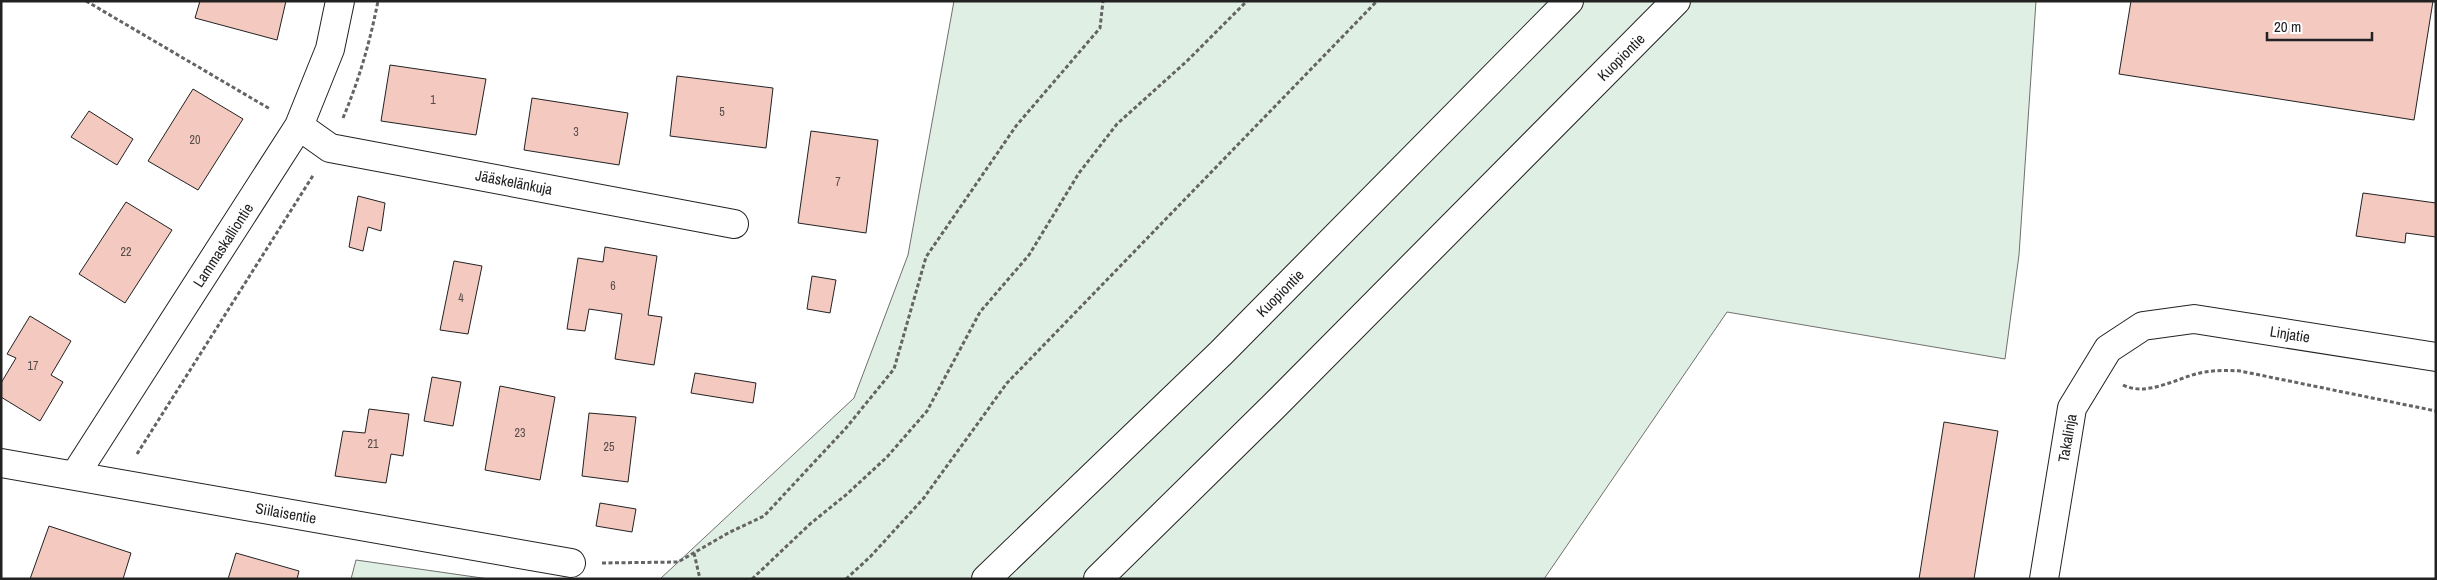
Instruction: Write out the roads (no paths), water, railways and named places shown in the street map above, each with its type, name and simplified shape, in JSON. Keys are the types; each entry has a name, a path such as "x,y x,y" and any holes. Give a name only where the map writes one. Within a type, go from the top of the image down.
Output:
{"main road":[{"name":"Lammaskalliontie","path":"75,475 299,126 330,49 340,1"},
{"name":"Kuopiontie","path":"986,579 1221,353 1568,1"},
{"name":"Kuopiontie","path":"1098,579 1266,414 1676,1"},
{"name":"Jääskelänkuja","path":"299,126 330,148 734,224"},
{"name":"Linjatie","path":"2143,326 2194,319 2436,357"},
{"name":"Takalinja","path":"2044,579 2072,408 2108,349 2143,326"},
{"name":"Siilaisentie","path":"1,463 571,563"}]}
